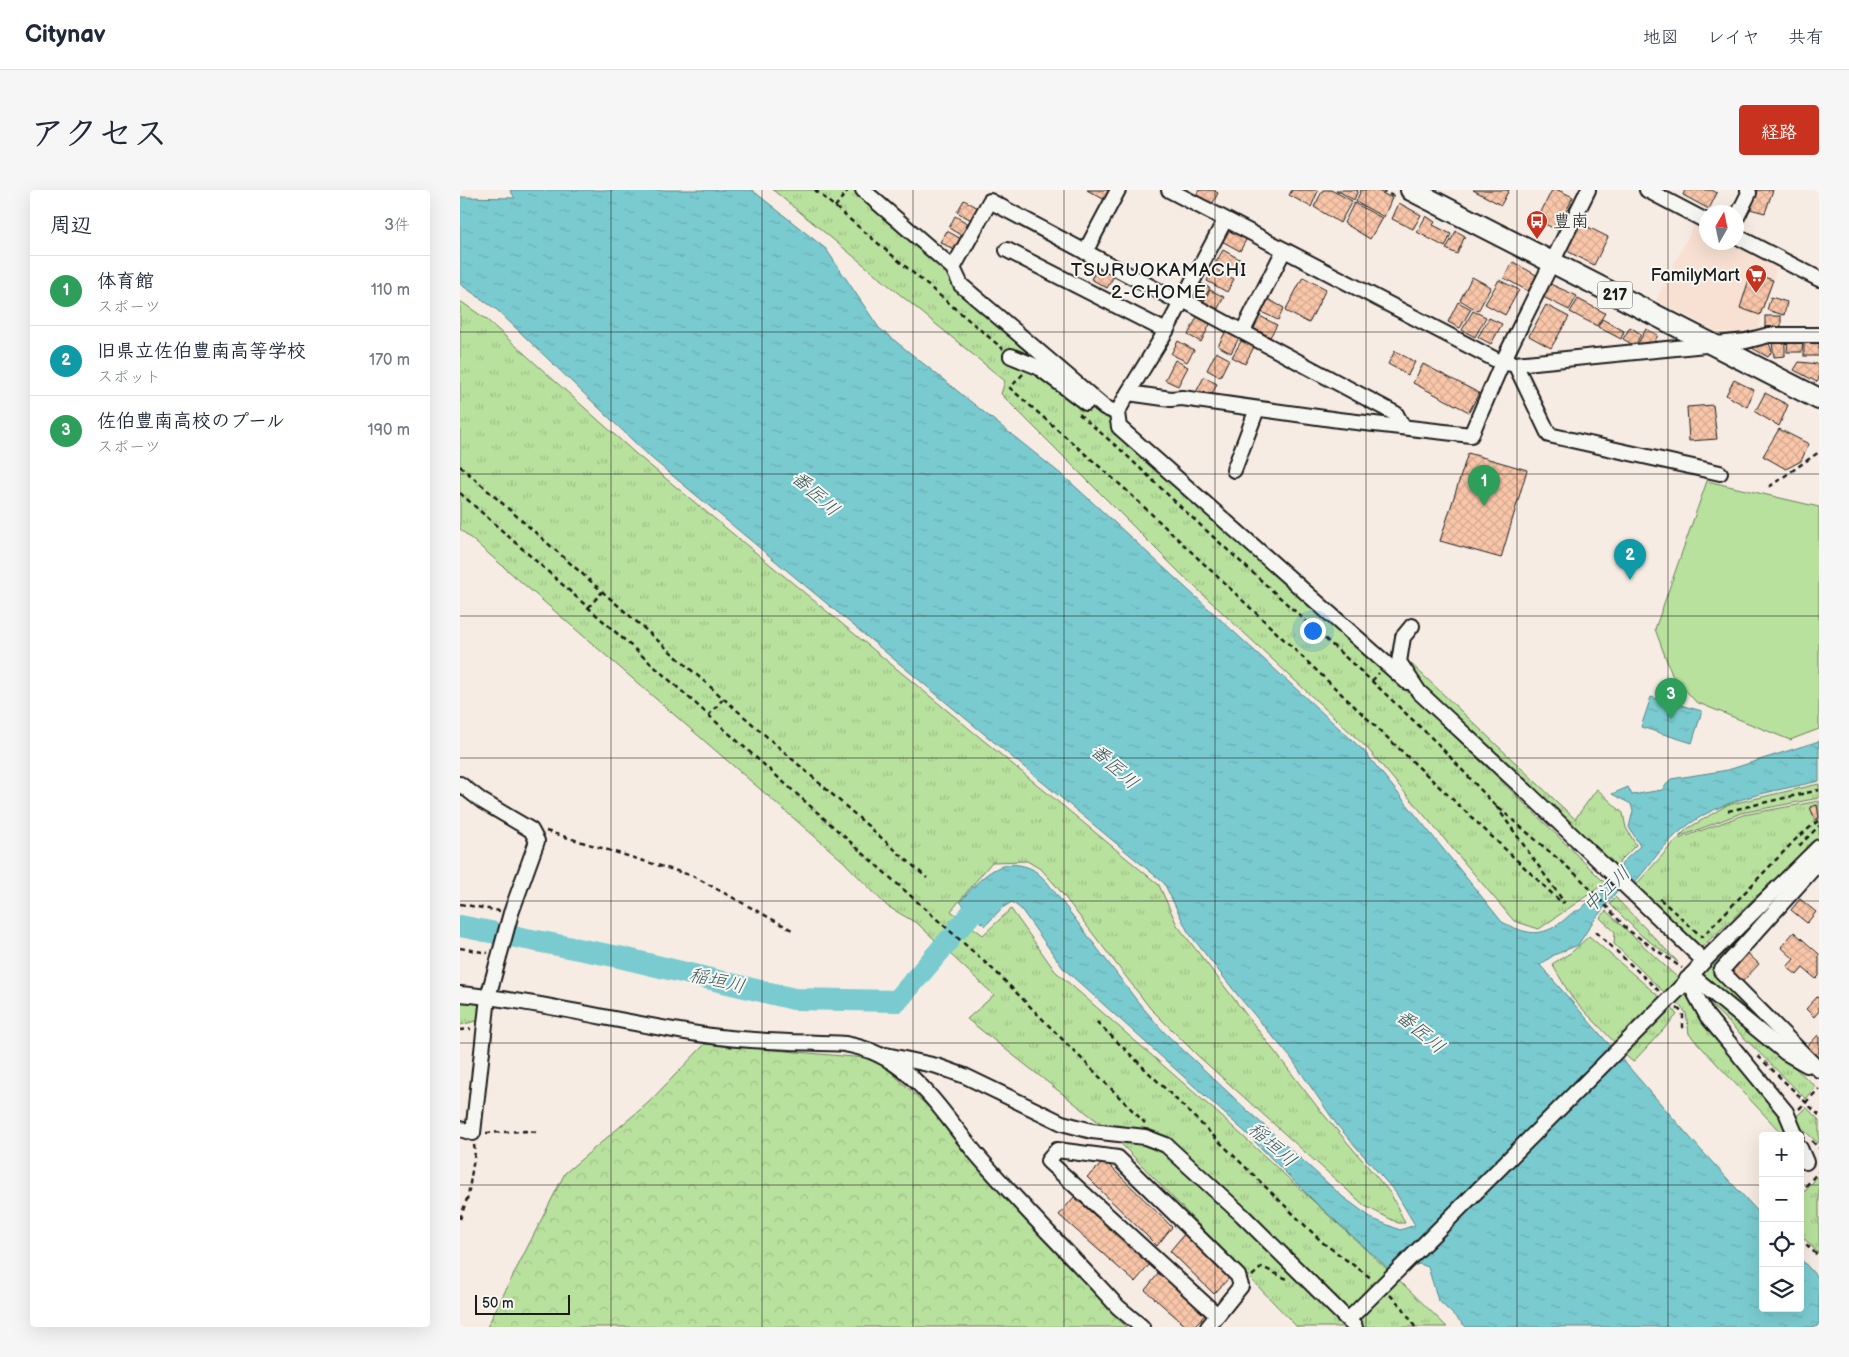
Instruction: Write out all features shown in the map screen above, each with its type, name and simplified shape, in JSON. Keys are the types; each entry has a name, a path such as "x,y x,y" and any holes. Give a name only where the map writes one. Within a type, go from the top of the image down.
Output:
{"highway":[{"name":"217","path":"1411,190 1819,399"}],"street":[{"path":"863,190 953,268 961,285 1104,407 1118,413"},
{"path":"1085,252 1118,190"},
{"path":"1169,190 1508,364 1746,341 1769,335 1819,335"},
{"path":"1128,393 1171,399 1182,398 1471,435 1508,364 1551,262 1588,190"},
{"path":"1647,190 1699,217"},
{"path":"1743,205 1749,193 1748,190"},
{"path":"953,268 990,202 1243,332 1396,414 1403,427"},
{"path":"1119,427 1118,413 1128,393 1166,331 1225,220"},
{"path":"1744,240 1819,279"},
{"path":"1007,250 1166,331"},
{"path":"1243,332 1284,250"},
{"path":"1011,356 1038,367 1119,427 1373,654 1419,692 1704,961"},
{"path":"1508,364 1549,435 1720,473"},
{"path":"1234,470 1258,409"},
{"path":"1412,626 1403,638 1399,662 1419,692"},
{"path":"460,784 482,802 531,830 537,841 511,913 488,997 466,1131"},
{"path":"460,994 488,997 721,1037 858,1046 877,1053 937,1066 965,1076 1062,1124 1092,1131 1145,1137 1166,1145 1352,1321 1704,961 1819,847"},
{"path":"1819,862 1721,971 1819,1071"},
{"path":"1686,981 1786,1053 1819,1071"},
{"path":"1686,981 1707,1016 1786,1112 1794,1132"},
{"path":"877,1053 909,1074 925,1090 985,1163 1118,1307 1142,1327"},
{"path":"1208,1327 1218,1315 1242,1286 1238,1276 1118,1158 1057,1150 1048,1161 1218,1315"},
{"path":"1804,1157 1806,1162"}],"path":[{"path":"815,190 1027,370 1010,388 1125,489 1562,903 1564,902 1493,803"},
{"path":"835,207 848,190"},
{"path":"1078,414 1122,451 1376,685 1437,743 1493,803 1580,878 1628,930 1686,981"},
{"path":"1769,487 1819,452"},
{"path":"460,466 927,878"},
{"path":"460,493 997,973 1146,1124"},
{"path":"588,608 603,592"},
{"path":"708,716 723,699"},
{"path":"1728,811 1819,790"},
{"path":"1655,894 1702,938 1796,839 1819,820"},
{"path":"534,836 542,830 693,876 792,930"},
{"path":"460,904 511,913"},
{"path":"1596,932 1661,993"},
{"path":"460,948 500,955"},
{"path":"1676,1006 1683,1013 1683,1030"},
{"path":"1097,1022 1322,1242 1376,1283"},
{"path":"1789,1119 1819,1089"},
{"path":"460,1219 468,1196 475,1152 466,1131 536,1132"},
{"path":"1804,1189 1819,1172"},
{"path":"1804,1242 1819,1257"},
{"path":"1242,1286 1262,1267 1305,1289 1316,1288"},
{"path":"1383,1289 1403,1308 1415,1327"}],"shaded area":[{"path":"1696,221 1699,223 1699,250 1744,250 1744,246 1776,262 1775,276 1758,328 1725,336 1656,300"}],"green space":[{"path":"773,190 855,190 980,301 1345,634 1503,782 1605,883 1539,929 1514,921 1367,748 1179,572 1001,394 1005,381"},
{"path":"460,301 486,319 636,454 1159,885 1177,925 1319,1109 1391,1194 1405,1223 1398,1223 1365,1206 1197,1055 1150,1008 1042,870 1027,861 992,862 951,911 983,935 1011,909 1055,971 1221,1116 1400,1281 1447,1327 1297,1327 1106,1128 967,1019 994,995 918,924 887,906 843,861 460,529"},
{"path":"1707,481 1819,507 1819,729 1790,740 1696,702 1672,675 1655,629"},
{"path":"1405,658 1575,819 1597,789 1623,813 1626,828 1636,845 1620,861 1616,872 1425,690 1402,663"},
{"path":"1819,784 1819,798 1741,813 1679,837 1687,829 1727,805"},
{"path":"1819,801 1819,838 1702,947 1634,887 1676,840 1743,815"},
{"path":"1807,866 1714,973 1787,1045 1699,976"},
{"path":"1615,897 1678,962 1642,936 1610,904"},
{"path":"1606,911 1679,979 1679,985 1668,996 1614,944 1615,932 1600,918"},
{"path":"1589,936 1663,1000 1618,1046 1572,998 1552,964 1572,952"},
{"path":"1685,994 1696,1001 1777,1108 1789,1132 1780,1132 1689,1034 1686,1013 1676,1001"},
{"path":"1706,996 1782,1056 1816,1087 1806,1099 1706,1000"},
{"path":"460,1000 482,1003 480,1020 460,1025"},
{"path":"1670,1005 1677,1015 1633,1062 1624,1054"},
{"path":"705,1044 877,1059 940,1118 1126,1327 487,1327 565,1173 648,1103"},
{"path":"1806,1107 1819,1120 1819,1144 1793,1120"},
{"path":"1819,1175 1819,1254 1804,1238 1804,1192"}],"water":[{"path":"510,190 752,190 826,249 879,328 1067,479 1364,751 1502,922 1511,926 1533,933 1556,926 1573,912 1580,910 1617,874 1623,862 1640,846 1629,827 1633,811 1631,804 1612,794 1628,787 1632,795 1662,790 1671,779 1728,770 1819,741 1819,781 1730,803 1698,818 1670,840 1637,880 1624,882 1592,923 1578,945 1554,955 1540,965 1700,1149 1759,1213 1759,1312 1804,1312 1804,1262 1819,1279 1819,1327 1466,1327 1438,1300 1428,1267 1420,1264 1391,1271 1317,1204 1245,1132 1063,968 1021,909 1012,902 1002,908 985,926 960,902 967,894 982,878 1000,867 1020,865 1034,870 1047,882 1138,1002 1164,1032 1248,1111 1343,1197 1373,1219 1400,1230 1415,1225 1396,1193 1337,1125 1291,1058 1240,998 1188,932 1164,883 650,457 497,310 460,284 460,197 515,198"},
{"path":"1651,697 1702,711 1692,743 1641,727"}],"building":[{"path":"1087,190 1111,190 1105,200"},
{"path":"1199,190 1213,190 1218,193 1212,205 1195,197"},
{"path":"1292,190 1318,191 1311,207 1289,195"},
{"path":"1323,190 1331,190 1352,201 1340,223 1314,207"},
{"path":"1336,190 1358,190 1354,200"},
{"path":"1361,190 1376,190 1392,198 1384,217 1356,202"},
{"path":"1473,190 1509,190 1501,205"},
{"path":"1552,190 1558,190 1573,197 1557,230 1537,220"},
{"path":"1685,190 1712,190 1717,193 1711,205 1702,205 1683,195"},
{"path":"1756,190 1773,190 1765,213 1750,209"},
{"path":"964,200 980,209 973,221 957,212"},
{"path":"1354,203 1382,218 1370,239 1344,223"},
{"path":"1399,203 1421,215 1413,229 1392,219"},
{"path":"955,216 971,225 964,237 949,228"},
{"path":"1426,216 1435,222 1433,225 1451,234 1445,247 1417,232"},
{"path":"1580,223 1608,237 1594,265 1565,250"},
{"path":"1227,227 1247,238 1240,251 1220,240"},
{"path":"947,231 963,240 956,251 940,242"},
{"path":"1456,231 1465,236 1457,254 1446,249"},
{"path":"1223,250 1243,261 1237,273 1216,262"},
{"path":"1513,262 1538,276 1528,291 1504,278"},
{"path":"1098,267 1114,276 1107,288 1091,279"},
{"path":"1213,268 1234,279 1227,292 1207,281"},
{"name":"FamilyMart","path":"1751,273 1773,280 1760,315 1740,308"},
{"path":"1303,277 1326,289 1309,323 1285,311"},
{"path":"1472,277 1491,287 1478,311 1460,300"},
{"path":"1499,280 1519,290 1505,315 1485,304"},
{"path":"1196,281 1210,288 1200,306 1187,299"},
{"path":"1548,283 1577,296 1569,310 1541,296"},
{"path":"1210,290 1224,297 1215,314 1201,307"},
{"path":"1264,297 1284,308 1278,320 1257,310"},
{"path":"1771,297 1787,302 1784,315 1767,310"},
{"path":"1578,299 1605,313 1597,326 1570,312"},
{"path":"1458,302 1471,309 1460,328 1448,322"},
{"path":"1546,305 1569,317 1551,348 1529,336"},
{"path":"1473,311 1486,317 1475,337 1462,330"},
{"path":"1256,314 1277,325 1270,337 1249,326"},
{"path":"1765,316 1781,316 1781,329 1765,329"},
{"path":"1197,317 1210,324 1201,342 1188,335"},
{"path":"1489,318 1502,324 1491,344 1478,337"},
{"path":"1602,319 1624,331 1621,339 1598,327"},
{"path":"1630,327 1641,334 1635,346 1623,339"},
{"path":"1227,329 1240,336 1231,353 1218,346"},
{"path":"1646,329 1658,335 1652,346 1637,345"},
{"path":"1243,338 1255,345 1245,364 1232,357"},
{"path":"1788,340 1803,341 1802,352 1787,352"},
{"path":"1804,340 1819,340 1819,356 1804,356"},
{"path":"1178,341 1194,350 1187,362 1171,354"},
{"path":"1768,341 1772,351 1768,357 1752,348 1755,342"},
{"path":"1785,341 1785,356 1774,357 1772,342"},
{"path":"1395,351 1415,362 1408,375 1388,364"},
{"path":"1216,352 1229,359 1220,377 1207,370"},
{"path":"1175,360 1188,367 1178,386 1165,380"},
{"path":"1799,362 1819,364 1819,379 1817,382 1794,370"},
{"path":"1423,364 1479,393 1469,412 1413,383"},
{"path":"1204,377 1217,384 1208,401 1195,394"},
{"path":"1734,380 1754,390 1747,407 1726,395"},
{"path":"1765,393 1788,405 1779,426 1755,412"},
{"path":"1713,405 1717,439 1689,441 1687,407"},
{"path":"1779,429 1809,444 1801,461 1786,469 1763,456"},
{"path":"1468,453 1527,470 1501,558 1440,541"},
{"path":"1817,805 1819,818 1815,820 1810,807"},
{"path":"1800,899 1816,912 1807,923 1791,910"},
{"path":"1794,932 1819,954 1819,976 1816,979 1803,968 1797,975 1787,967 1794,959 1781,947"},
{"path":"1746,952 1759,964 1742,982 1729,970"},
{"path":"1817,997 1819,998 1819,1011 1814,1017 1806,1009"},
{"path":"1819,1036 1819,1061 1806,1048"},
{"path":"1105,1161 1172,1227 1157,1246 1087,1177"},
{"path":"1074,1197 1150,1264 1135,1282 1059,1215"},
{"path":"1185,1233 1229,1278 1214,1294 1170,1251"},
{"path":"1159,1273 1207,1313 1193,1327 1187,1327 1145,1290"}],"waterway":[{"name":"稲垣川","path":"957,930 982,901 996,896"},
{"name":"稲垣川","path":"460,926 619,957 794,999 897,1001 949,940"}],"place":[{"name":"豊南","path":"1537,240"},
{"name":"FamilyMart","path":"1756,294"},
{"name":"体育館","path":"1484,506"},
{"name":"旧県立佐伯豊南高等学校","path":"1630,580"},
{"name":"佐伯豊南高校のプール","path":"1671,719"}],"district":[{"name":"TSURUOKAMACHI 2-CHOME","path":"1159,281"}],"water label":[{"name":"番匠川","path":"815,494"},
{"name":"番匠川","path":"1114,767"},
{"name":"中江川","path":"1607,890"},
{"name":"番匠川","path":"1420,1032"}]}
